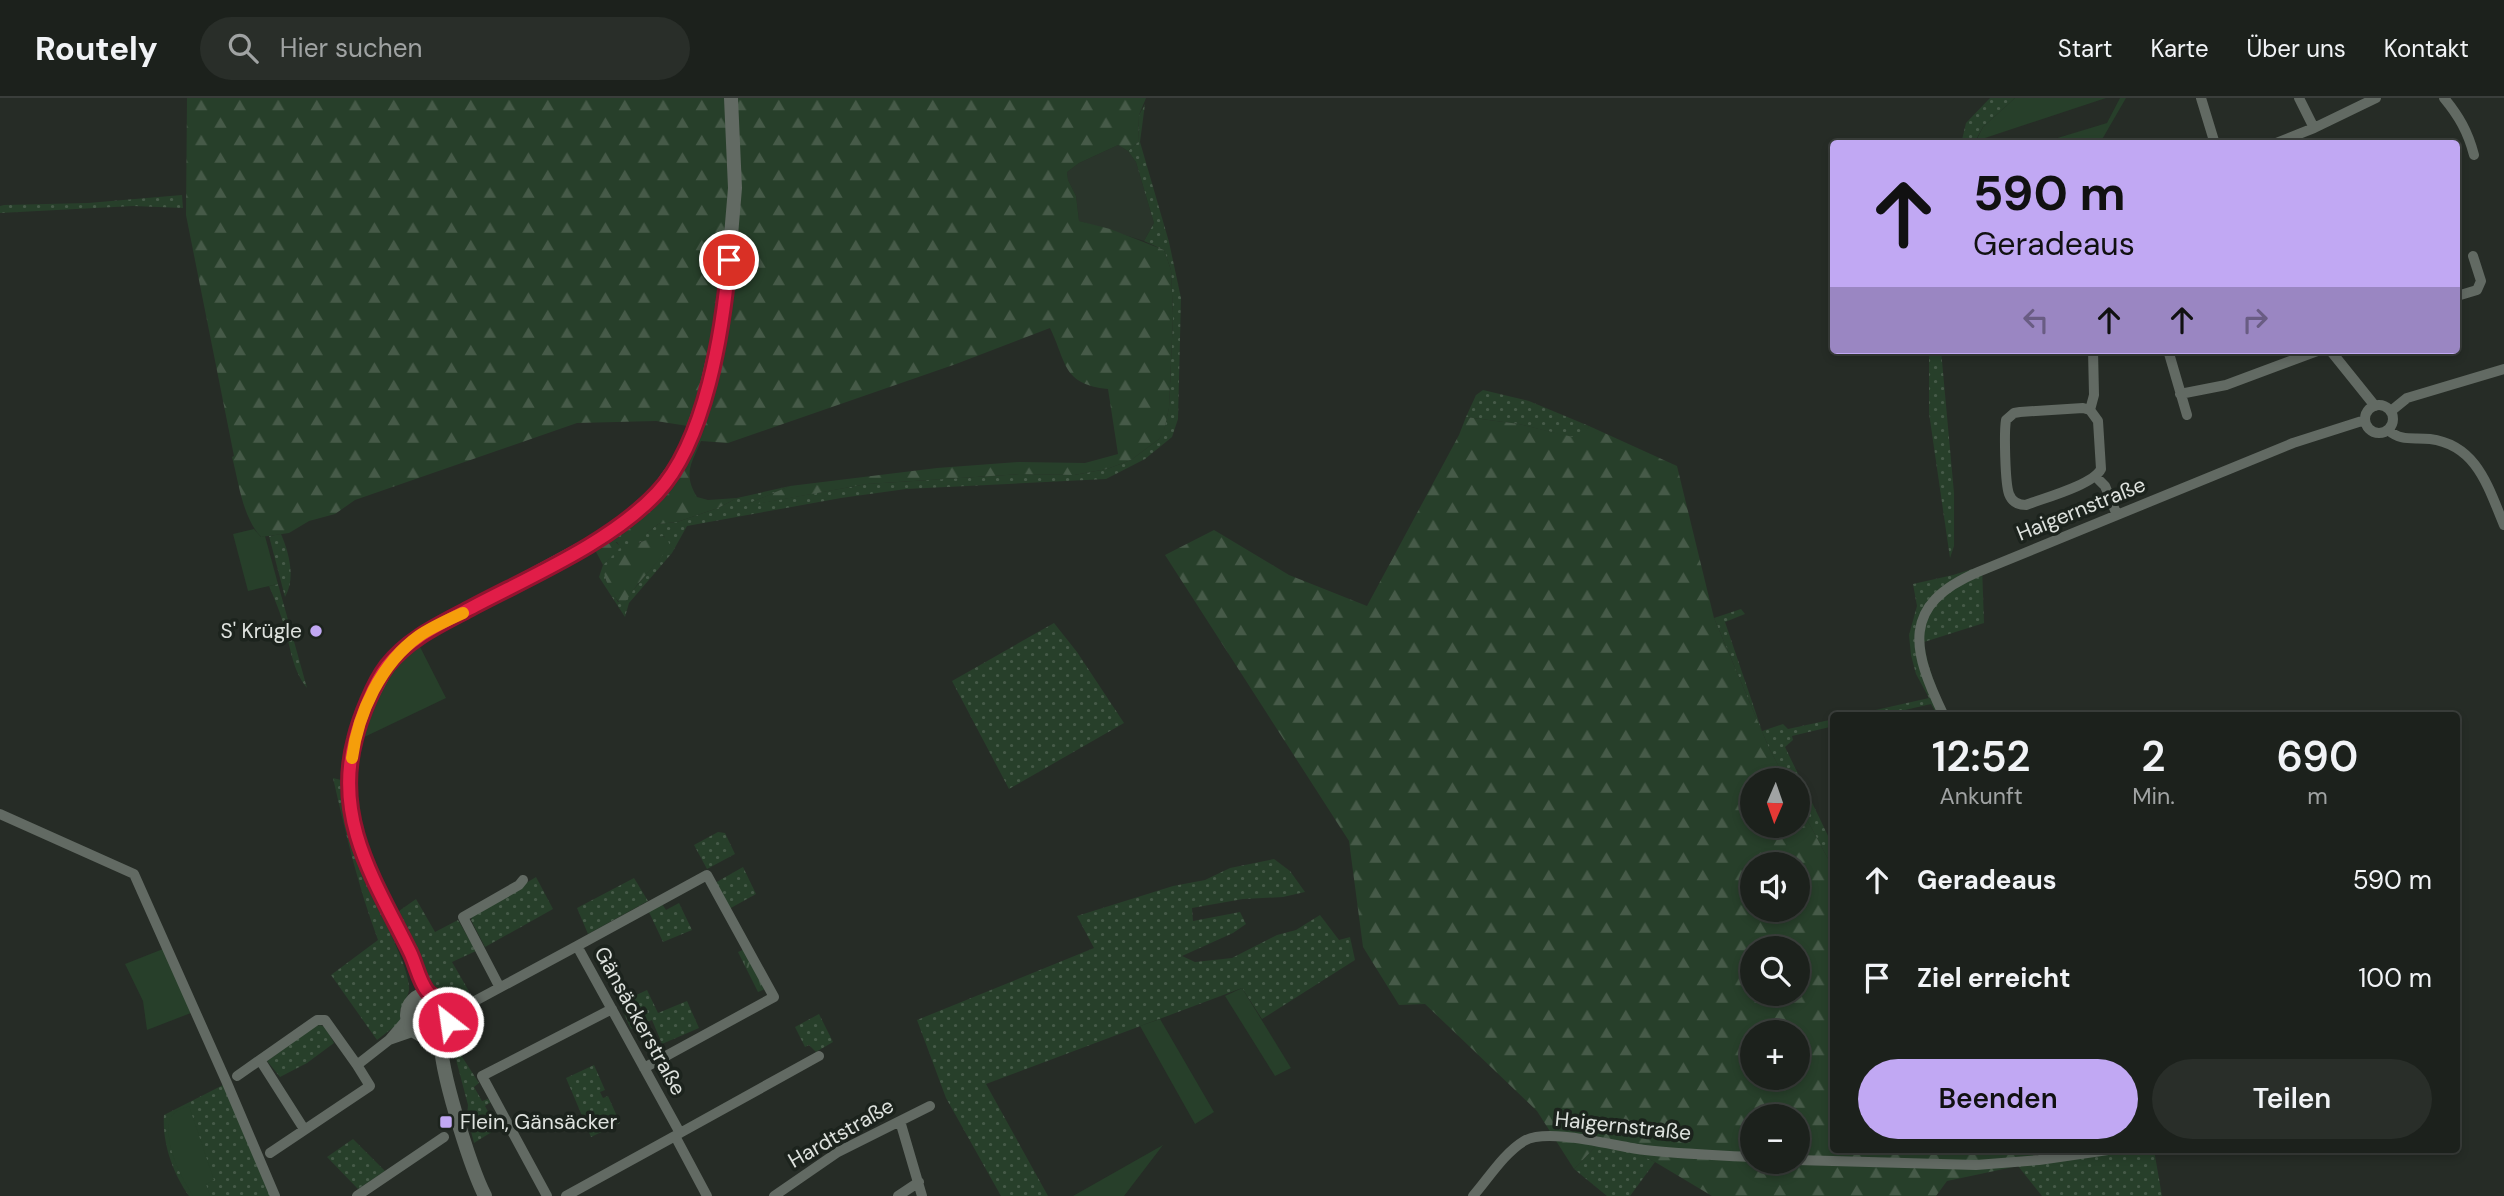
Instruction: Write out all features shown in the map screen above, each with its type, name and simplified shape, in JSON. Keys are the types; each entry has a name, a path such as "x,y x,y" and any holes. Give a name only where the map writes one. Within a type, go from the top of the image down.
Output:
{"main road":[{"path":"422,996 392,919 366,866 353,825 349,782 354,739 367,705 387,667 418,636 612,532 657,492 684,454 705,398 726,294 735,188 731,98"},
{"path":"450,1092 430,1046 415,1029 408,1008 422,996 437,996 447,1008 448,1022 441,1032 440,1043 450,1092 485,1196"},
{"path":"415,1029 433,1035 441,1032"}],"street":[{"path":"2201,98 2214,140"},
{"path":"2299,98 2314,128"},
{"path":"2284,140 2376,98"},
{"path":"2444,98 2459,115 2474,155"},
{"path":"2460,295 2477,290 2481,281 2473,256"},
{"path":"2090,410 2094,395 2093,354"},
{"path":"2169,354 2187,415"},
{"path":"2180,394 2226,385 2309,354"},
{"path":"2333,354 2375,406"},
{"path":"2391,411 2407,398 2504,369"},
{"path":"2375,406 2386,407 2391,411 2393,421 2388,430 2377,433 2365,419 2369,409 2375,406"},
{"path":"2090,410 2098,421 2101,469 2096,477 2026,505 2013,502 2007,487 2005,425 2009,416 2020,412 2090,410"},
{"name":"Haigernstraße","path":"1942,712 1924,672 1919,633 1923,615 1930,602 1945,588 2293,443 2365,419"},
{"path":"2388,430 2396,437 2430,439 2455,446 2477,465 2504,525"},
{"path":"2096,477 2105,486 2117,515"},
{"path":"0,814 134,874 232,1080 275,1196"},
{"path":"577,946 707,875 746,944 774,997 644,1068"},
{"path":"499,986 463,917 519,885 523,880"},
{"name":"Gänsäckerstraße","path":"447,1008 484,995 577,946 644,1068 707,1196"},
{"path":"547,1196 482,1076 612,1009"},
{"path":"232,1080 317,1020 325,1020 370,1086 270,1153"},
{"path":"357,1065 389,1040 415,1029"},
{"path":"566,1196 819,1056"},
{"path":"260,1060 304,1129"},
{"name":"Hardtstraße","path":"774,1196 838,1152 930,1106"},
{"path":"900,1121 922,1196"},
{"path":"357,1196 444,1137"},
{"name":"Haigernstraße","path":"1473,1196 1512,1151 1525,1140 1537,1137 1564,1137 1645,1150 1740,1156"},
{"path":"1810,1160 1976,1165 2087,1153"},
{"path":"898,1196 919,1182"}],"shaded area":[{"path":"1118,145 1128,151 1136,162 1154,223 1144,241 1079,221 1076,196 1067,172 1079,163"}],"green space":[{"path":"187,98 1146,98 1139,115 1138,142 1128,151 1118,145 1079,163 1067,172 1076,196 1079,221 1110,229 1164,250 1171,270 1173,316 1169,408 1164,431 1159,439 1131,460 1107,469 1074,475 1020,474 867,484 740,507 790,486 937,468 1019,462 1085,463 1118,454 1108,389 1093,386 1074,377 1068,370 1050,328 956,364 728,443 701,441 689,475 697,497 708,500 737,498 718,508 677,522 658,524 647,533 632,538 621,532 665,490 688,426 656,421 577,423 355,500 335,514 309,521 289,533 261,537 249,519 239,488 186,215"},
{"path":"1990,98 2015,98 1983,127 1976,140 1962,140 1966,123"},
{"path":"2015,98 2106,98 1976,140 1983,127"},
{"path":"2120,98 2126,98 2102,140 2051,140 2107,123"},
{"path":"1145,104 1140,142 1169,242 1181,298 1178,419 1172,437 1145,459 1106,479 906,489 687,526 672,553 629,603 625,617 599,577 603,565 620,547 617,542 566,553 611,530 647,533 658,524 677,522 718,508 737,498 790,486 743,506 867,484 1020,474 1074,475 1107,469 1131,460 1159,439 1169,408 1173,316 1171,270 1164,250 1144,241 1154,223 1136,162 1128,151 1138,142 1139,115","holes":["664,536 669,547 625,600 618,602 605,579 640,542"]},
{"path":"182,195 183,208 133,206 0,213 0,206 4,205 88,203"},
{"path":"1929,354 1941,354 1954,493 1954,546 1950,558 1929,413"},
{"path":"1483,390 1529,401 1589,426 1582,440 1519,424 1466,417 1476,395"},
{"path":"1466,417 1519,424 1581,439 1589,426 1677,466 1714,618 1780,768 1740,768 1740,838 1810,838 1810,825 1830,863 1830,1153 2011,1153 2024,1157 2018,1166 1947,1181 1936,1196 1712,1196 1655,1162 1604,1138 1574,1169 1537,1111 1425,1004 1399,1005 1363,947 1349,841 1165,555 1214,530 1289,575 1367,606 1459,435"},
{"path":"254,529 261,537 265,536 278,584 248,591 233,534"},
{"path":"281,534 289,557 291,574 285,597 269,536"},
{"path":"663,536 670,547 623,605 611,590 604,572 630,548"},
{"path":"611,538 621,547 603,565 593,546"},
{"path":"1982,566 1984,623 1924,642 1930,670 1946,712 1936,712 1931,704 1896,712 1867,712 1929,698 1916,674 1911,655 1909,635 1917,606 1913,584"},
{"path":"278,584 307,688 295,667 282,618 269,586"},
{"path":"1741,609 1745,614 1725,622 1762,731 1783,724 1788,729 1830,720 1830,727 1792,736 1793,740 1785,747 1795,768 1780,768 1769,748 1714,618"},
{"path":"1054,623 1077,652 1124,723 1009,789 952,681"},
{"path":"417,641 446,698 356,741 389,668"},
{"path":"333,778 345,781 351,825 395,932 391,934 409,984 399,1023 377,1040 331,975 378,940 358,880"},
{"path":"1810,799 1830,840 1830,863 1810,825"},
{"path":"718,832 725,833 735,854 707,869 694,845"},
{"path":"1274,859 1290,871 1305,892 1192,908 1193,921 1240,912 1246,924 1233,933 1182,956 1195,962 1232,958 1277,935 1296,930 1320,915 1339,940 1350,937 1355,960 1262,1019 1242,988 986,1084 1048,1196 1001,1196 946,1098 917,1020 1094,948 1077,916 1173,886 1205,880 1230,868"},
{"path":"743,867 756,894 729,909 715,883"},
{"path":"536,877 553,909 485,947 471,920 473,915"},
{"path":"634,878 648,901 588,934 577,908"},
{"path":"416,899 435,932 458,920 476,951 452,962 470,993 448,997 431,985 424,974 398,917 399,911"},
{"path":"679,903 692,930 663,942 649,912 662,904 666,910"},
{"path":"168,947 196,1011 147,1030 143,1001 125,964"},
{"path":"745,949 765,989 758,992 738,952"},
{"path":"1242,988 1291,1068 1275,1076 1225,996"},
{"path":"647,990 658,1013 687,1001 699,1028 662,1044 652,1020 631,1029 619,1003"},
{"path":"462,1010 460,1029 445,1042 450,1025"},
{"path":"819,1014 833,1042 816,1052 809,1045 805,1047 795,1027"},
{"path":"1160,1019 1214,1112 1195,1124 1140,1026"},
{"path":"320,1025 325,1027 334,1043 307,1063 280,1077 267,1061"},
{"path":"455,1046 479,1083 474,1087 482,1101 488,1099 491,1102 485,1106 493,1121 500,1118 503,1125 474,1143 467,1116 468,1105 453,1048"},
{"path":"594,1065 605,1090 600,1092 603,1098 608,1096 620,1123 591,1137 566,1078"},
{"path":"227,1083 277,1196 189,1196 178,1178 167,1147 164,1115"},
{"path":"189,1106 214,1180 206,1184 210,1196 193,1196 171,1148 170,1117"},
{"path":"1604,1138 1655,1162 1630,1196 1607,1196 1574,1169"},
{"path":"353,1139 385,1171 358,1189 327,1157"},
{"path":"1163,1145 1124,1196 1073,1196"},
{"path":"2011,1153 2034,1153 2033,1158 2155,1153 2162,1196 2042,1196 2018,1166 2023,1157"}],"slow traffic":[{"path":"352,758 354,739 367,705 387,667 418,636 463,613"}],"place":[{"name":"S' Krügle","path":"316,631"},
{"name":"Flein, Gänsäcker","path":"446,1122"}],"route":[{"path":"448,1022 446,1004 426,990 366,866 353,825 349,782 354,739 367,705 387,667 418,636 612,532 657,492 684,454 705,398 725,307 729,260"}]}
